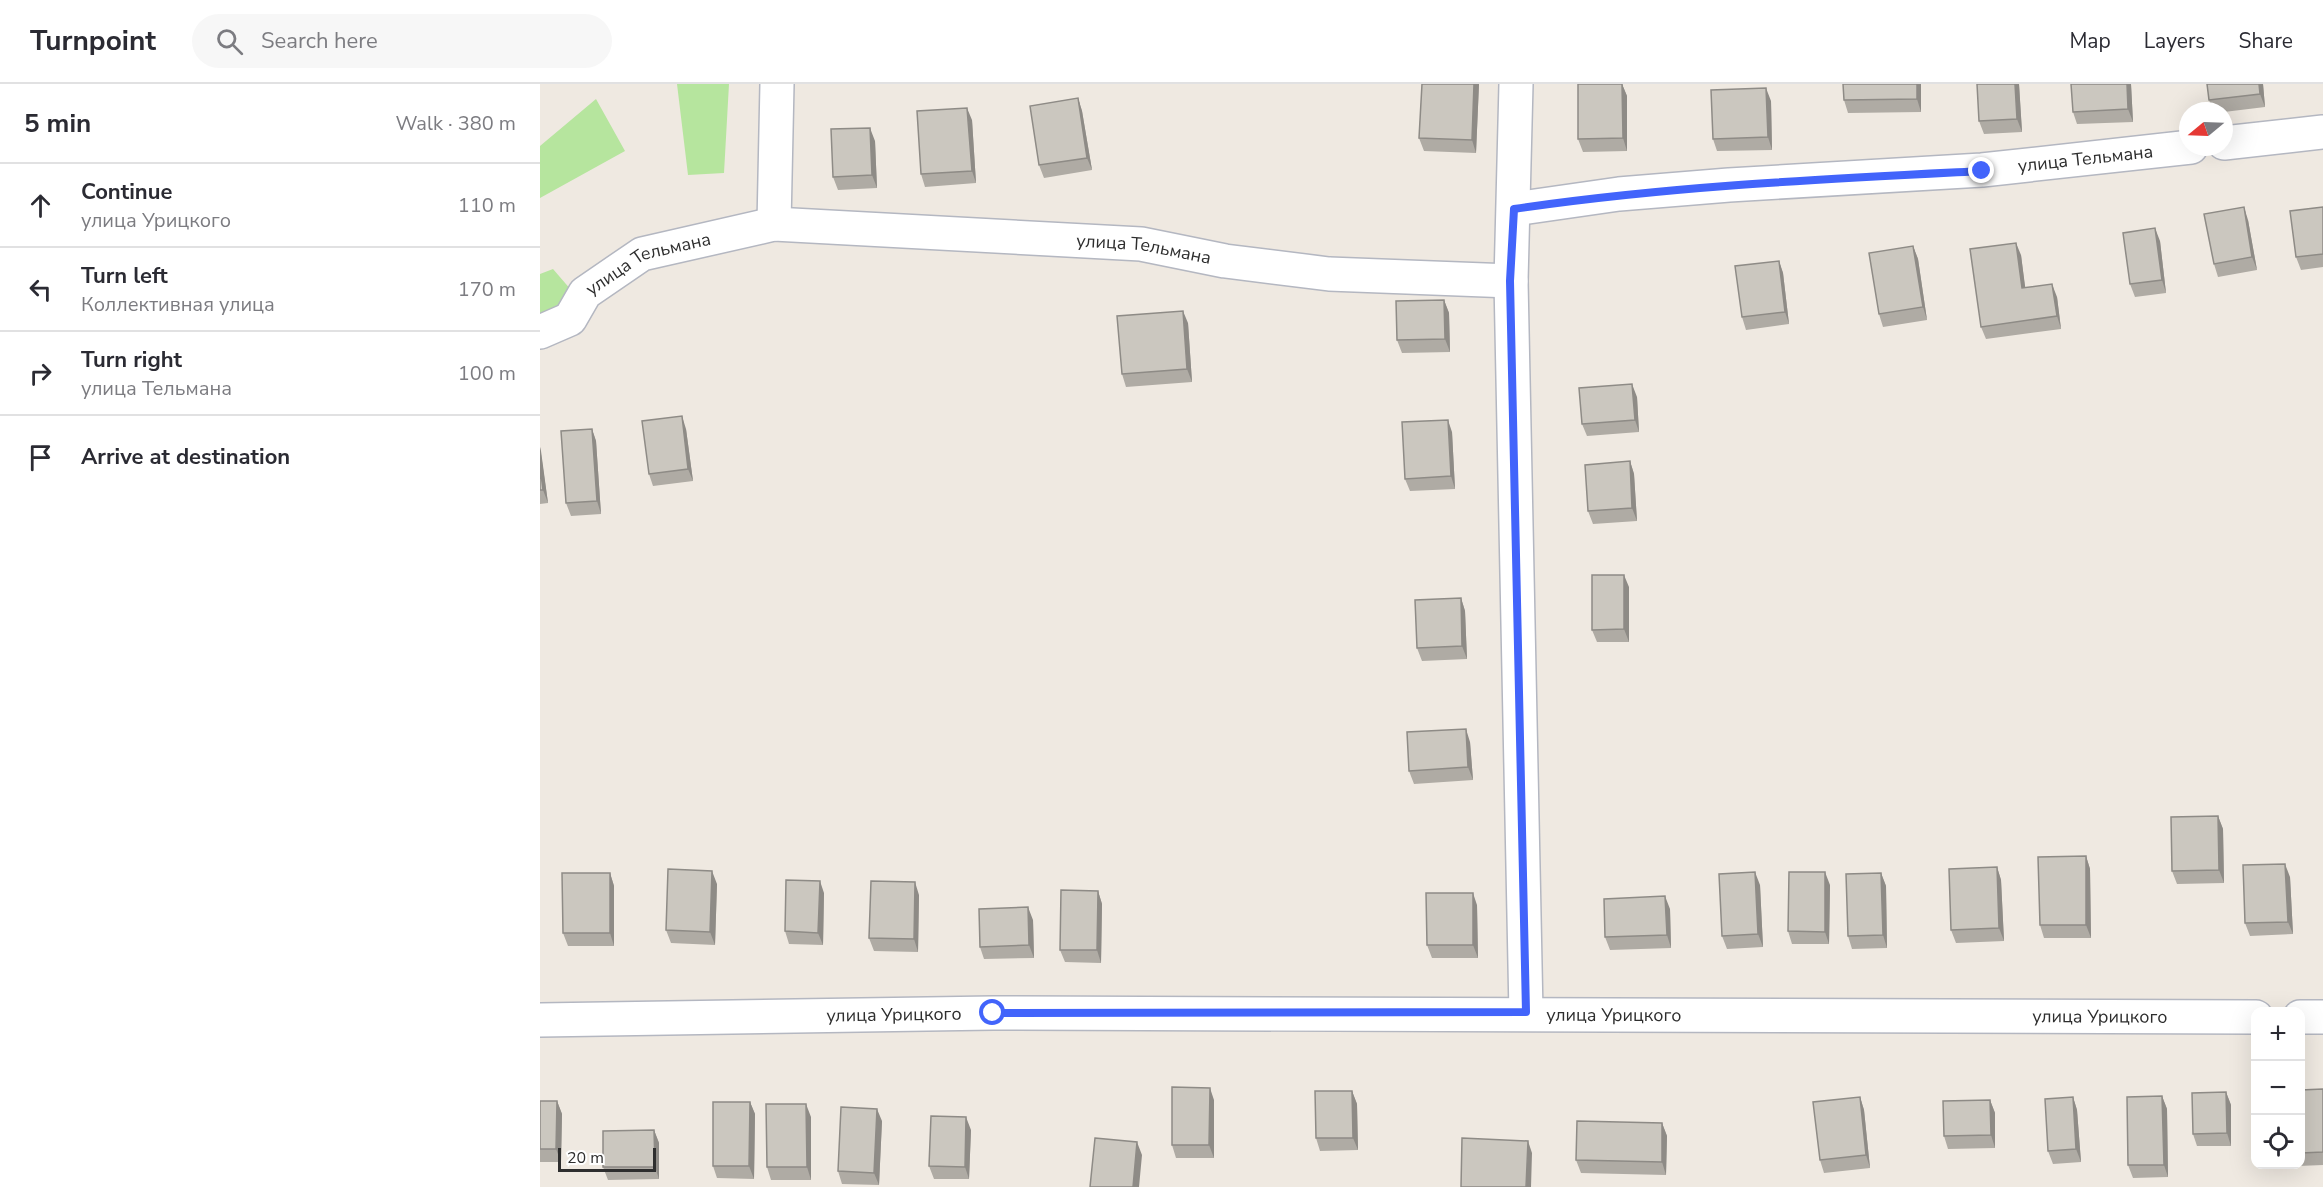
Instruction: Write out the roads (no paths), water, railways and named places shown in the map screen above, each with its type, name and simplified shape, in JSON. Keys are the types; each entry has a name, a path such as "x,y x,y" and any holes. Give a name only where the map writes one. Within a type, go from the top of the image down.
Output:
{"street":[{"path":"774,224 777,84"},
{"path":"1516,84 1514,209 1510,281 1526,1012"},
{"path":"2233,142 2323,132"},
{"name":"улица Тельмана","path":"1514,209 1619,194 1982,171 2179,148"},
{"name":"улица Тельмана","path":"540,332 570,319 585,292 642,254 774,224 1141,244 1225,261 1329,274 1510,281"},
{"name":"улица Урицкого","path":"540,1020 993,1013 1526,1012 2251,1017"},
{"path":"2305,1017 2323,1017"}]}
